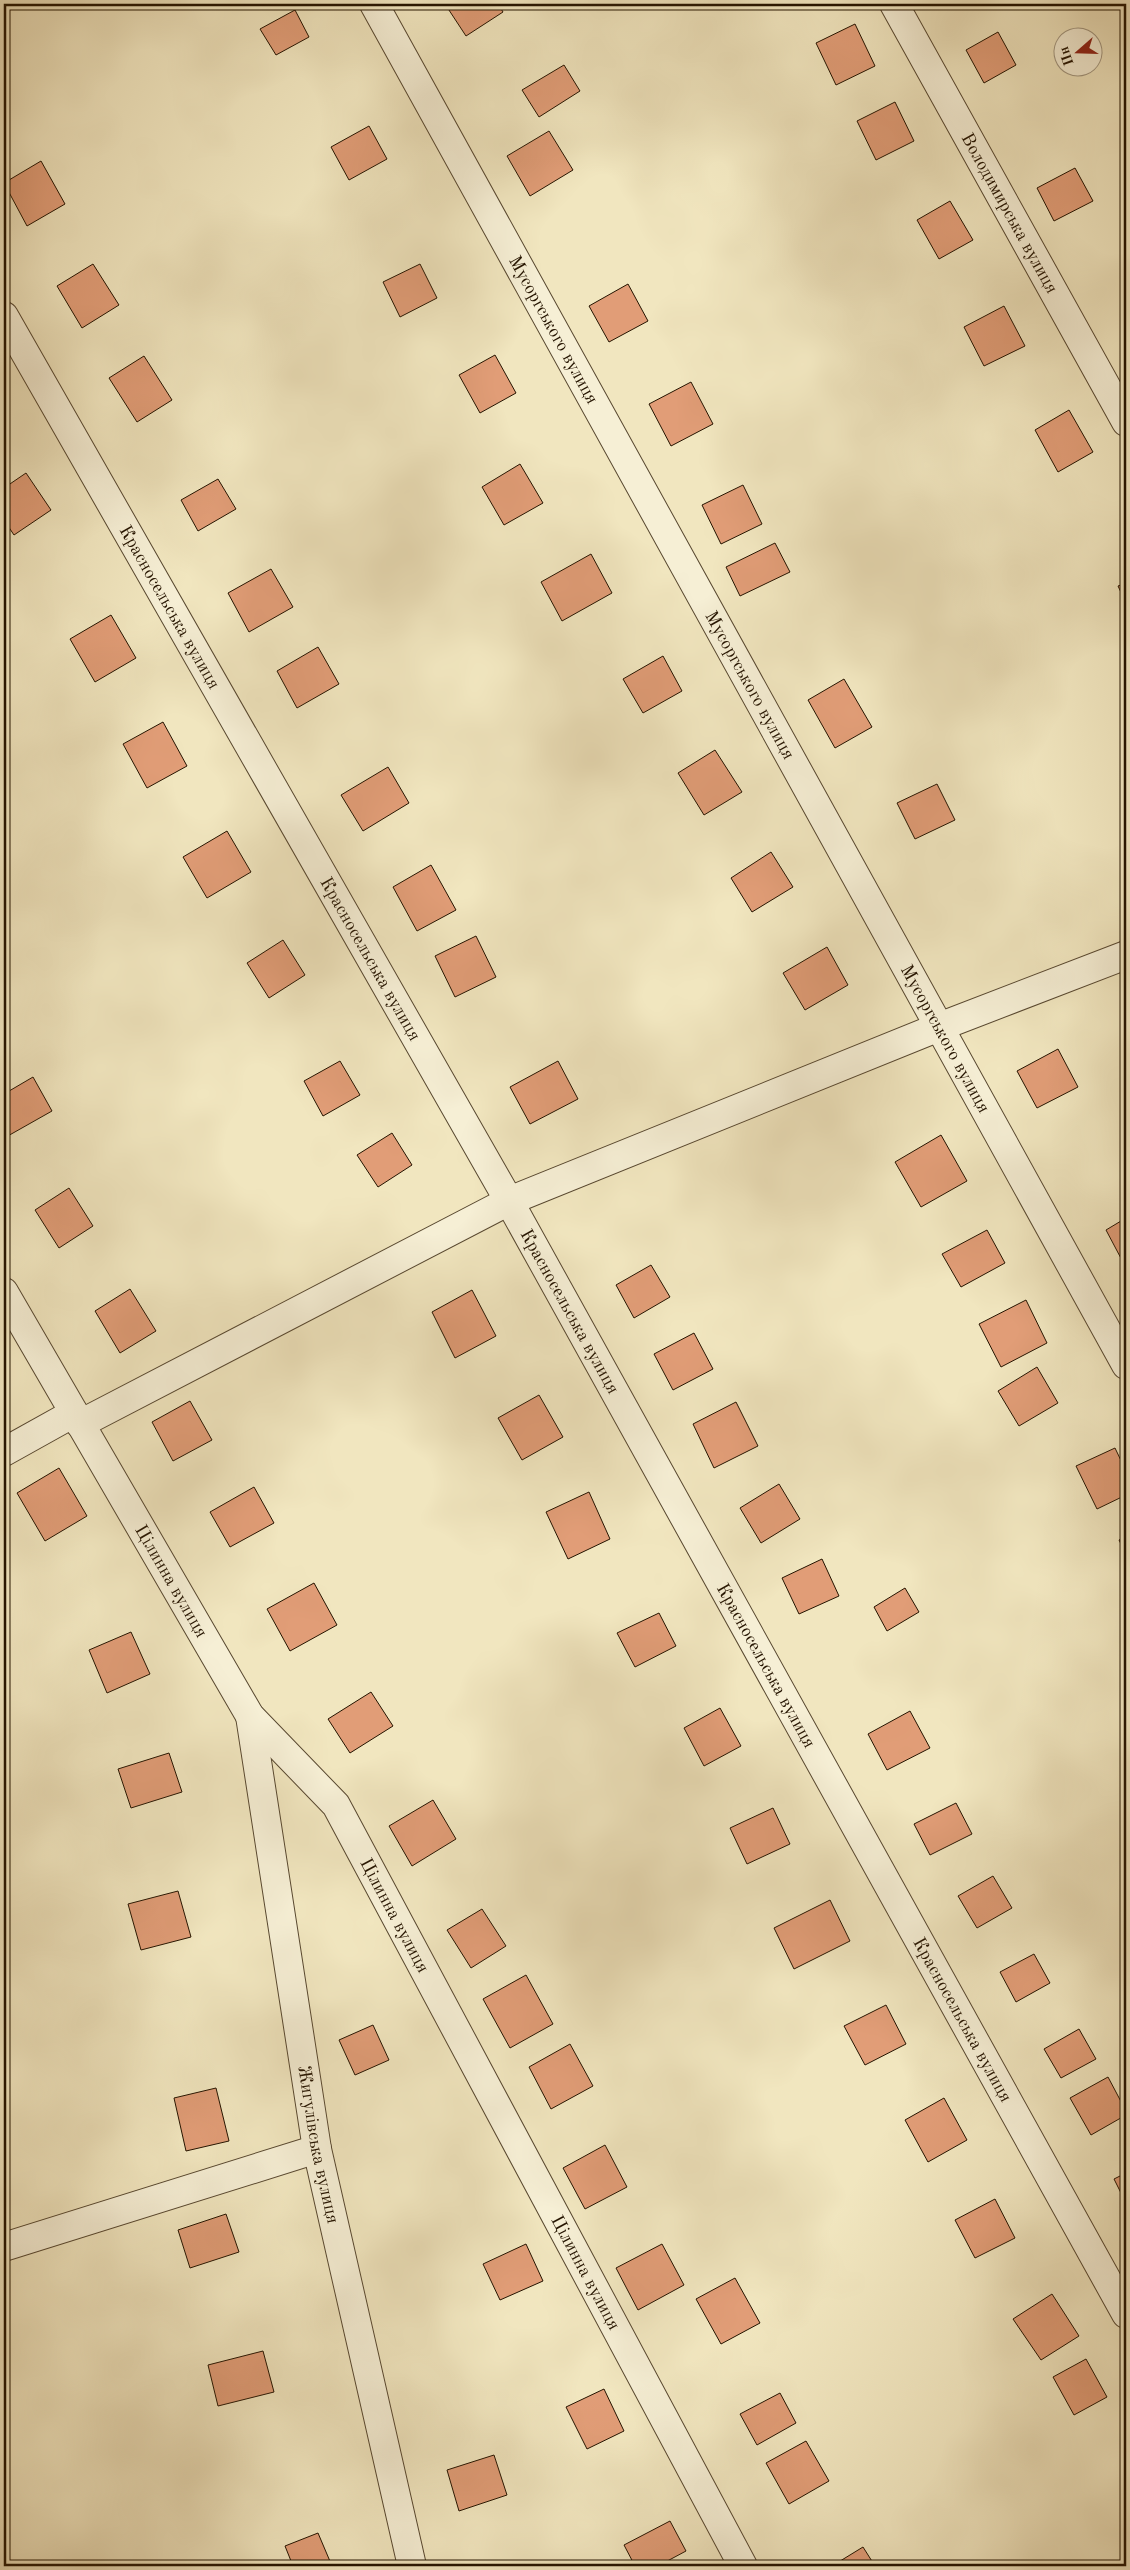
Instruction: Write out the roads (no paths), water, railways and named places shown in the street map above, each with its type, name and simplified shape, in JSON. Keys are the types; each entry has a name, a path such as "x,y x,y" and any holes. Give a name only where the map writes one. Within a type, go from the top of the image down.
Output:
{"street":[{"name":"Мусоргського вулиця","path":"374,4 1126,1365"},
{"name":"Володимирська вулиця","path":"894,4 1126,422"},
{"name":"Красносельська вулиця","path":"4,316 509,1201 1126,2314"},
{"path":"4,1452 77,1418 509,1201 939,1027 1126,955"},
{"name":"Цілинна вулиця","path":"4,1292 250,1716 336,1805 743,2566"},
{"name":"Жигулівська вулиця","path":"250,1716 317,2149 412,2566"},
{"path":"4,2247 317,2149"}]}
